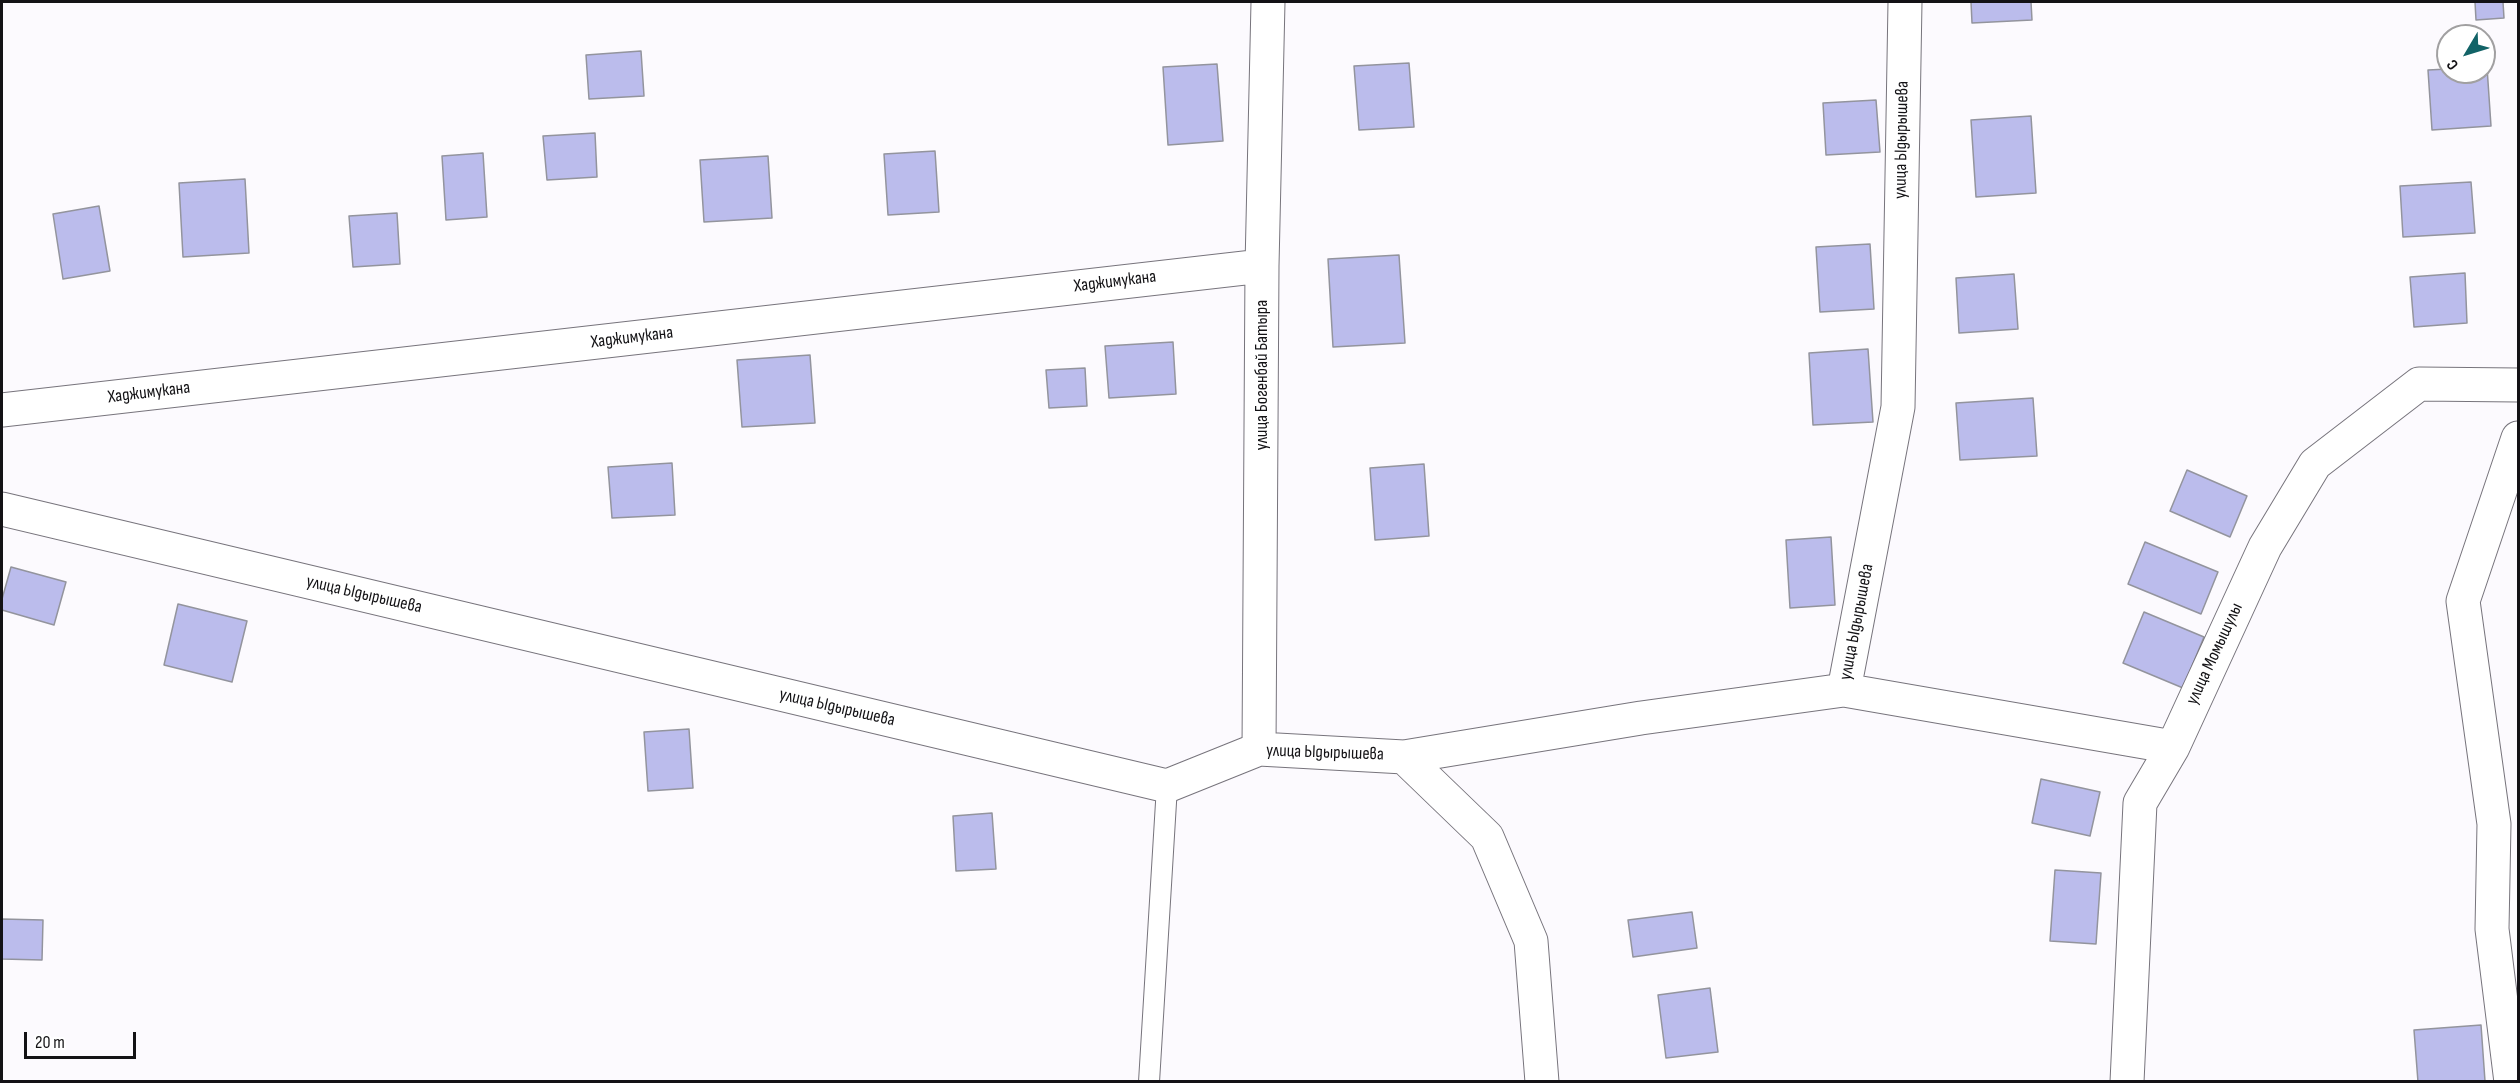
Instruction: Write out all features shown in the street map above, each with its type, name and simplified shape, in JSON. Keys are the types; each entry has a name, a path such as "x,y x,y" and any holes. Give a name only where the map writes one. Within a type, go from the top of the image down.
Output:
{"street":[{"name":"улица Богенбай Батыра","path":"1259,749 1262,266 1268,2"},
{"name":"улица Ыдырышева","path":"2,509 1167,786 1259,749 1404,757 1641,718 1844,690 1898,407 1905,2"},
{"name":"Хаджимукана","path":"2,410 1262,266"},
{"name":"улица Момышулы","path":"2127,1082 2140,803 2173,747 2265,547 2314,464 2419,384 2518,385"},
{"path":"2511,1082 2505,927 2494,824 2463,601 2518,438"},
{"path":"1844,690 2173,747"},
{"path":"1404,757 1487,837 1531,941 1542,1082"}],"lane":[{"path":"1149,1082 1167,786"}],"building":[{"path":"1971,2 2031,2 2032,20 1972,23"},
{"path":"2475,2 2503,2 2504,18 2476,20"},
{"path":"641,51 644,96 589,99 586,55"},
{"path":"1409,63 1414,127 1359,130 1354,66"},
{"path":"1217,64 1223,141 1168,145 1163,67"},
{"path":"2428,70 2436,70 2436,84 2488,84 2491,126 2432,130"},
{"path":"1876,100 1880,152 1826,155 1823,103"},
{"path":"2031,116 2036,193 1976,197 1971,120"},
{"path":"595,133 597,177 547,180 543,136"},
{"path":"935,151 939,212 888,215 884,154"},
{"path":"483,153 487,217 446,220 442,156"},
{"path":"768,156 772,218 704,222 700,160"},
{"path":"245,179 249,253 183,257 179,183"},
{"path":"2471,182 2475,233 2403,237 2400,186"},
{"path":"99,206 110,271 63,279 53,214"},
{"path":"397,213 400,264 353,267 349,216"},
{"path":"1870,244 1874,309 1820,312 1816,247"},
{"path":"1399,255 1405,343 1333,347 1328,259"},
{"path":"2465,273 2467,323 2414,327 2410,277"},
{"path":"2014,274 2018,329 1959,333 1956,278"},
{"path":"1173,342 1176,394 1109,398 1105,346"},
{"path":"1868,349 1873,422 1813,425 1809,353"},
{"path":"810,355 815,423 742,427 737,360"},
{"path":"1085,368 1087,406 1049,408 1046,370"},
{"path":"2033,398 2037,456 1960,460 1956,403"},
{"path":"672,463 675,515 612,518 608,467"},
{"path":"1424,464 1429,536 1375,540 1370,468"},
{"path":"2187,470 2247,496 2230,537 2170,511"},
{"path":"1831,537 1835,605 1790,608 1786,540"},
{"path":"2145,542 2218,572 2201,614 2128,584"},
{"path":"11,567 66,582 54,625 2,610 2,599"},
{"path":"178,604 247,621 232,682 164,665"},
{"path":"2144,612 2204,637 2183,688 2123,663"},
{"path":"689,729 693,788 648,791 644,732"},
{"path":"2041,779 2100,792 2090,836 2032,823"},
{"path":"992,813 996,869 956,871 953,816"},
{"path":"2055,870 2101,873 2096,944 2050,941"},
{"path":"1692,912 1697,948 1633,957 1628,920"},
{"path":"2,919 43,920 42,960 2,959"},
{"path":"1710,988 1718,1052 1666,1058 1658,995"},
{"path":"2481,1025 2485,1081 2418,1082 2414,1030"}]}
